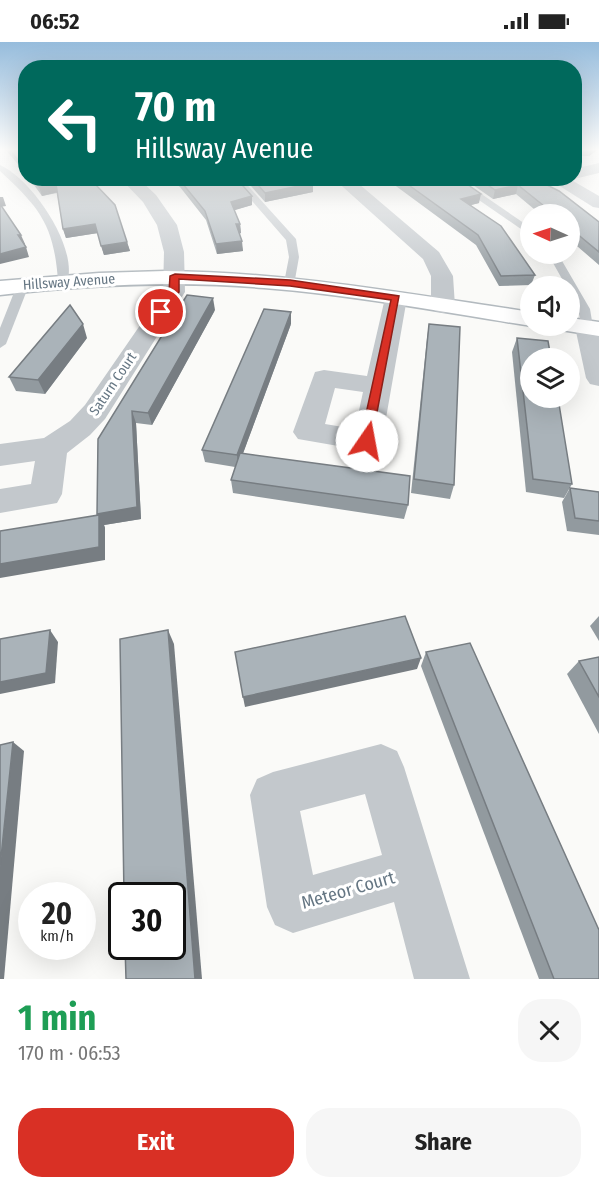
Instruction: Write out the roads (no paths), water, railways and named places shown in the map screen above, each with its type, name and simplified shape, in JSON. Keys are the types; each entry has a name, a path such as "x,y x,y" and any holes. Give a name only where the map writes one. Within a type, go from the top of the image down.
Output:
{"street":[{"path":"144,194 167,225 172,238 175,276"},
{"path":"359,194 432,256 442,276 443,306"},
{"path":"582,194 599,203"},
{"name":"Hillsway Avenue","path":"0,288 63,281 175,276 290,283 520,317"},
{"name":"Saturn Court","path":"0,455 52,448 80,428 95,412 174,292 175,276"},
{"path":"378,386 396,298"},
{"path":"585,327 599,378"},
{"path":"0,501 46,494 52,448"},
{"name":"Meteor Court","path":"411,872 442,979"}],"lane":[{"path":"29,194 52,224 62,256 63,281"},
{"path":"251,194 285,229 291,239 294,257 290,283"},
{"path":"475,194 520,224"},
{"path":"559,264 584,309 585,327"},
{"path":"0,344 23,285"}]}
